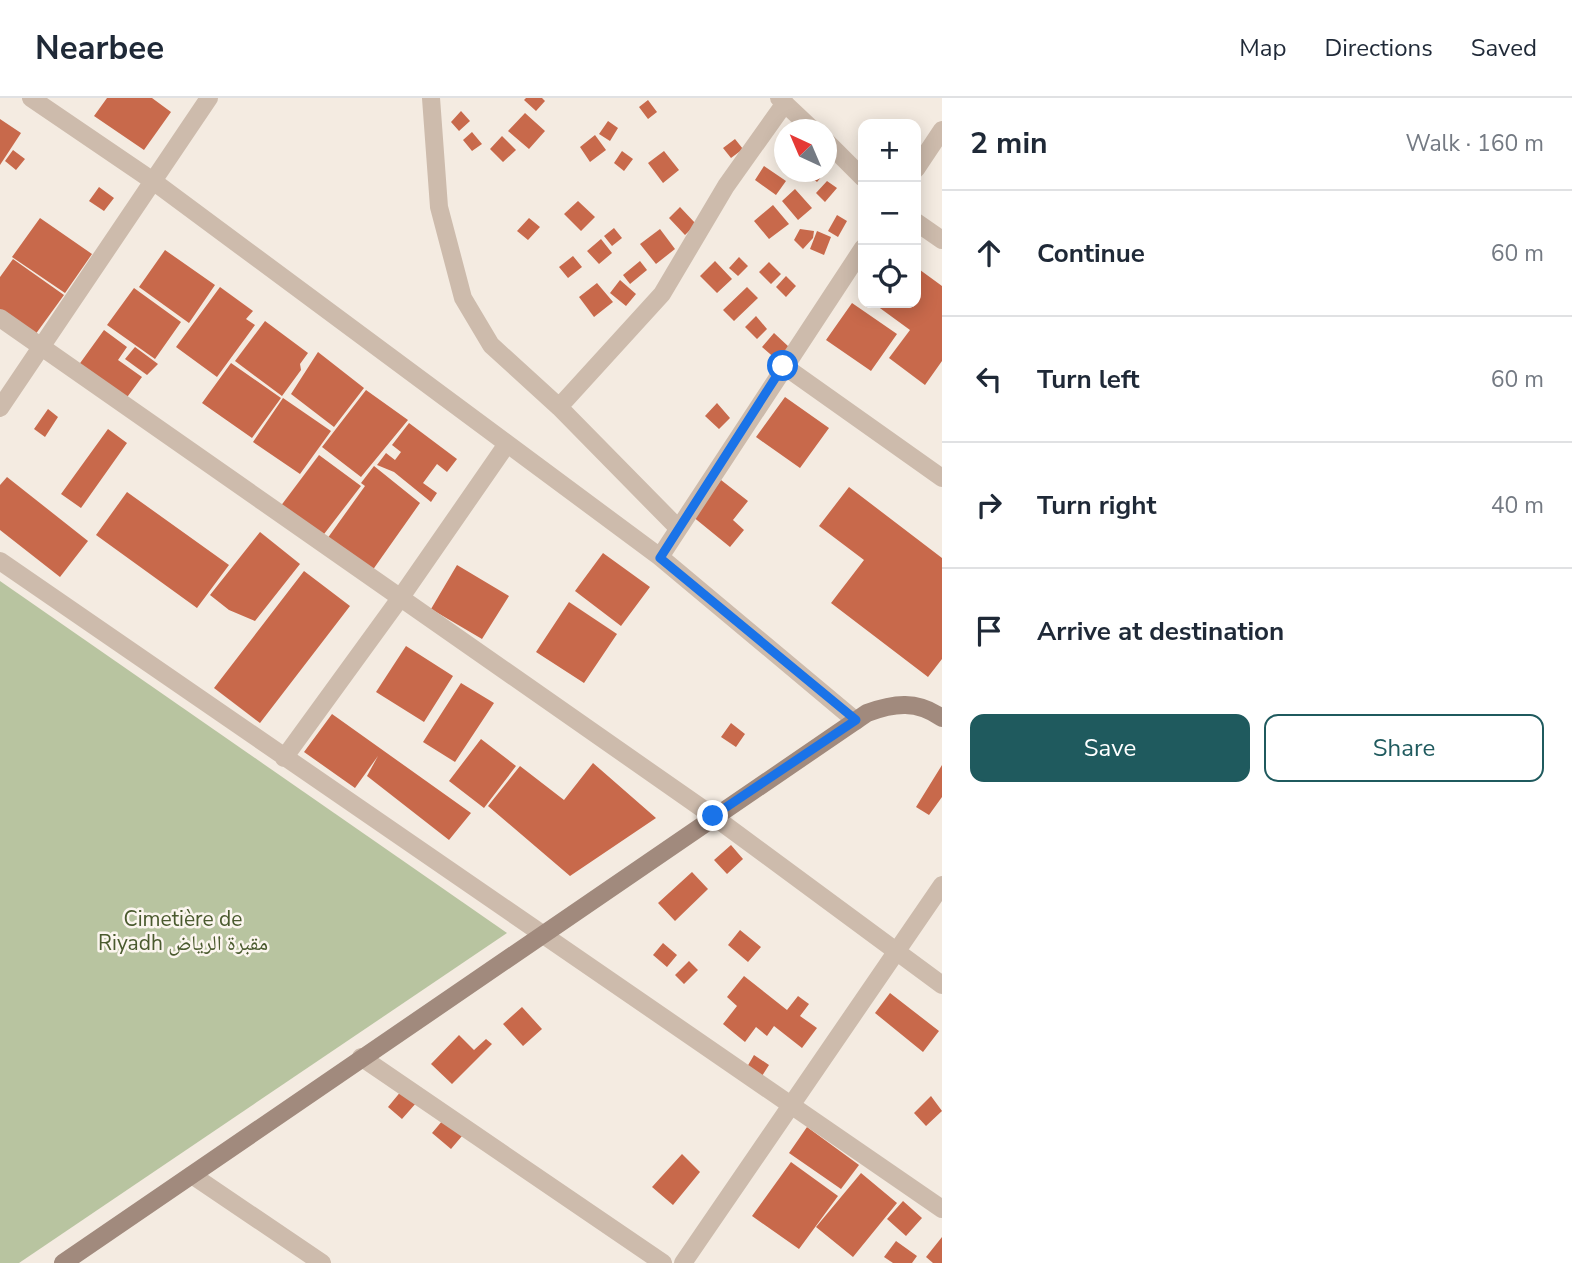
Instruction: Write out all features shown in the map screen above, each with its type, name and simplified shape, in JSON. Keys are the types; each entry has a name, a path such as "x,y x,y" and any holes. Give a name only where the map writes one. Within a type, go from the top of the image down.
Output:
{"street":[{"path":"32,98 153,181 660,558 856,720"},
{"path":"0,408 209,98"},
{"path":"431,98 439,207 463,298 491,345 559,407 678,528"},
{"path":"559,407 662,294 726,186 782,101 801,119"},
{"path":"921,162 942,130"},
{"path":"837,152 858,172"},
{"path":"921,225 942,240"},
{"path":"660,558 858,254"},
{"path":"0,318 713,816 942,985"},
{"path":"783,366 942,478"},
{"path":"284,758 401,597 507,444"},
{"path":"0,561 942,1209"},
{"path":"63,1263 856,720 891,704 908,703 942,718"},
{"path":"683,1263 894,952 942,886"},
{"path":"361,1057 663,1263"},
{"path":"192,1175 322,1263"}],"green space":[{"name":"Cimetière de Riyadh مقبرة الرياض","path":"0,581 507,933 19,1263 0,1263"}],"building":[{"path":"107,98 152,98 171,112 144,150 94,116"},
{"path":"542,98 545,101 536,111 524,100"},
{"path":"648,100 657,112 648,119 639,107"},
{"path":"461,111 470,121 459,131 451,122"},
{"path":"525,113 545,131 529,149 508,131"},
{"path":"0,119 21,133 0,165"},
{"path":"608,121 618,128 610,141 599,134"},
{"path":"472,132 482,144 472,151 463,140"},
{"path":"595,135 606,150 590,162 580,147"},
{"path":"502,136 516,150 503,162 490,149"},
{"path":"735,139 743,149 731,158 723,148"},
{"path":"13,150 25,159 16,170 5,161"},
{"path":"622,151 633,159 624,171 614,163"},
{"path":"664,151 679,170 663,183 648,163"},
{"path":"764,166 774,173 774,182 785,182 776,195 755,180"},
{"path":"826,182 837,188 825,202 816,193"},
{"path":"99,187 114,198 104,211 89,201"},
{"path":"795,189 812,208 798,220 782,201"},
{"path":"578,201 595,217 581,231 564,214"},
{"path":"773,205 789,224 769,239 754,221"},
{"path":"680,207 696,224 685,235 669,218"},
{"path":"837,215 847,221 838,237 828,231"},
{"path":"40,218 92,254 65,293 12,257"},
{"path":"529,218 540,227 528,240 517,231"},
{"path":"614,228 622,238 612,246 604,236"},
{"path":"660,229 675,249 656,264 640,244"},
{"path":"800,229 814,231 813,238 803,249 794,240"},
{"path":"817,231 831,237 824,255 810,249"},
{"path":"601,239 612,253 599,264 587,251"},
{"path":"165,250 215,285 189,323 139,287"},
{"path":"573,256 582,267 568,278 559,267"},
{"path":"739,257 748,266 738,276 729,268"},
{"path":"13,259 64,295 35,335 0,310 0,277"},
{"path":"640,261 647,270 630,284 623,275"},
{"path":"715,261 732,279 717,293 700,276"},
{"path":"769,262 781,274 771,284 759,272"},
{"path":"921,271 942,286 942,361 925,385 889,358 910,330 880,308 921,308"},
{"path":"786,276 796,286 786,297 776,287"},
{"path":"620,280 636,294 626,306 610,293"},
{"path":"597,283 613,302 594,317 579,297"},
{"path":"220,287 253,311 246,319 255,325 217,377 176,347"},
{"path":"747,287 758,298 734,321 723,310"},
{"path":"134,288 181,322 155,359 107,325"},
{"path":"852,303 897,334 871,371 826,340"},
{"path":"756,316 767,329 757,339 745,327"},
{"path":"265,321 308,353 300,364 301,370 282,396 235,361"},
{"path":"104,330 127,347 118,360 142,377 125,400 78,366"},
{"path":"774,333 789,347 777,360 762,347"},
{"path":"135,347 158,364 147,375 125,359"},
{"path":"318,352 364,388 334,427 291,394"},
{"path":"231,363 281,398 252,438 202,403"},
{"path":"366,390 408,420 361,477 322,447"},
{"path":"785,397 829,428 800,468 756,437"},
{"path":"283,398 331,431 300,474 253,442"},
{"path":"717,403 730,418 719,429 705,416"},
{"path":"48,409 58,417 45,437 34,429"},
{"path":"409,423 457,459 447,472 437,464 423,483 437,493 431,502 394,472 377,465 386,453 395,460 401,452 392,445"},
{"path":"108,429 127,443 81,508 61,494"},
{"path":"319,455 361,486 321,538 280,507"},
{"path":"374,466 420,503 372,571 327,539 365,486 361,483"},
{"path":"7,477 88,541 60,577 0,530 0,485"},
{"path":"721,480 748,501 733,520 744,530 730,547 692,516"},
{"path":"849,487 942,558 942,659 928,677 831,603 864,560 819,526"},
{"path":"127,492 229,565 197,608 96,535"},
{"path":"260,532 300,564 255,621 229,610 210,595"},
{"path":"603,553 650,587 621,626 575,591"},
{"path":"457,565 509,596 482,639 431,609"},
{"path":"304,571 350,606 260,723 214,688"},
{"path":"569,602 617,634 584,683 536,652"},
{"path":"406,646 453,676 424,722 376,692"},
{"path":"461,683 494,703 455,762 423,742"},
{"path":"332,714 471,813 449,840 367,776 378,756 355,788 304,752"},
{"path":"731,723 745,734 736,747 721,737"},
{"path":"481,739 516,766 484,808 449,781"},
{"path":"593,763 656,818 570,876 488,806 520,766 564,800"},
{"path":"942,765 942,797 929,815 916,807"},
{"path":"731,845 743,859 727,874 714,860"},
{"path":"692,872 708,889 675,921 658,903"},
{"path":"740,930 761,947 748,962 728,945"},
{"path":"663,943 677,955 667,967 653,955"},
{"path":"689,961 698,970 684,984 675,975"},
{"path":"744,976 787,1010 798,996 809,1004 800,1016 817,1028 802,1048 774,1026 767,1036 756,1027 745,1042 723,1024 737,1006 727,997"},
{"path":"890,993 939,1031 923,1052 875,1013"},
{"path":"522,1007 542,1029 523,1046 503,1024"},
{"path":"459,1035 474,1050 486,1039 492,1044 452,1084 431,1064"},
{"path":"754,1055 769,1065 762,1076 747,1067"},
{"path":"402,1090 417,1102 402,1119 388,1107"},
{"path":"931,1096 942,1111 926,1126 914,1113"},
{"path":"443,1120 462,1136 451,1149 432,1133"},
{"path":"807,1127 859,1165 841,1189 789,1153"},
{"path":"682,1154 700,1172 673,1205 652,1187"},
{"path":"791,1162 838,1196 799,1249 752,1216"},
{"path":"861,1173 897,1203 853,1257 816,1227"},
{"path":"903,1201 922,1218 906,1236 887,1219"},
{"path":"942,1237 942,1263 933,1263 926,1257"},
{"path":"896,1241 917,1256 912,1263 893,1263 884,1257"}],"route":[{"path":"713,816 856,720 660,558 783,366"}]}
